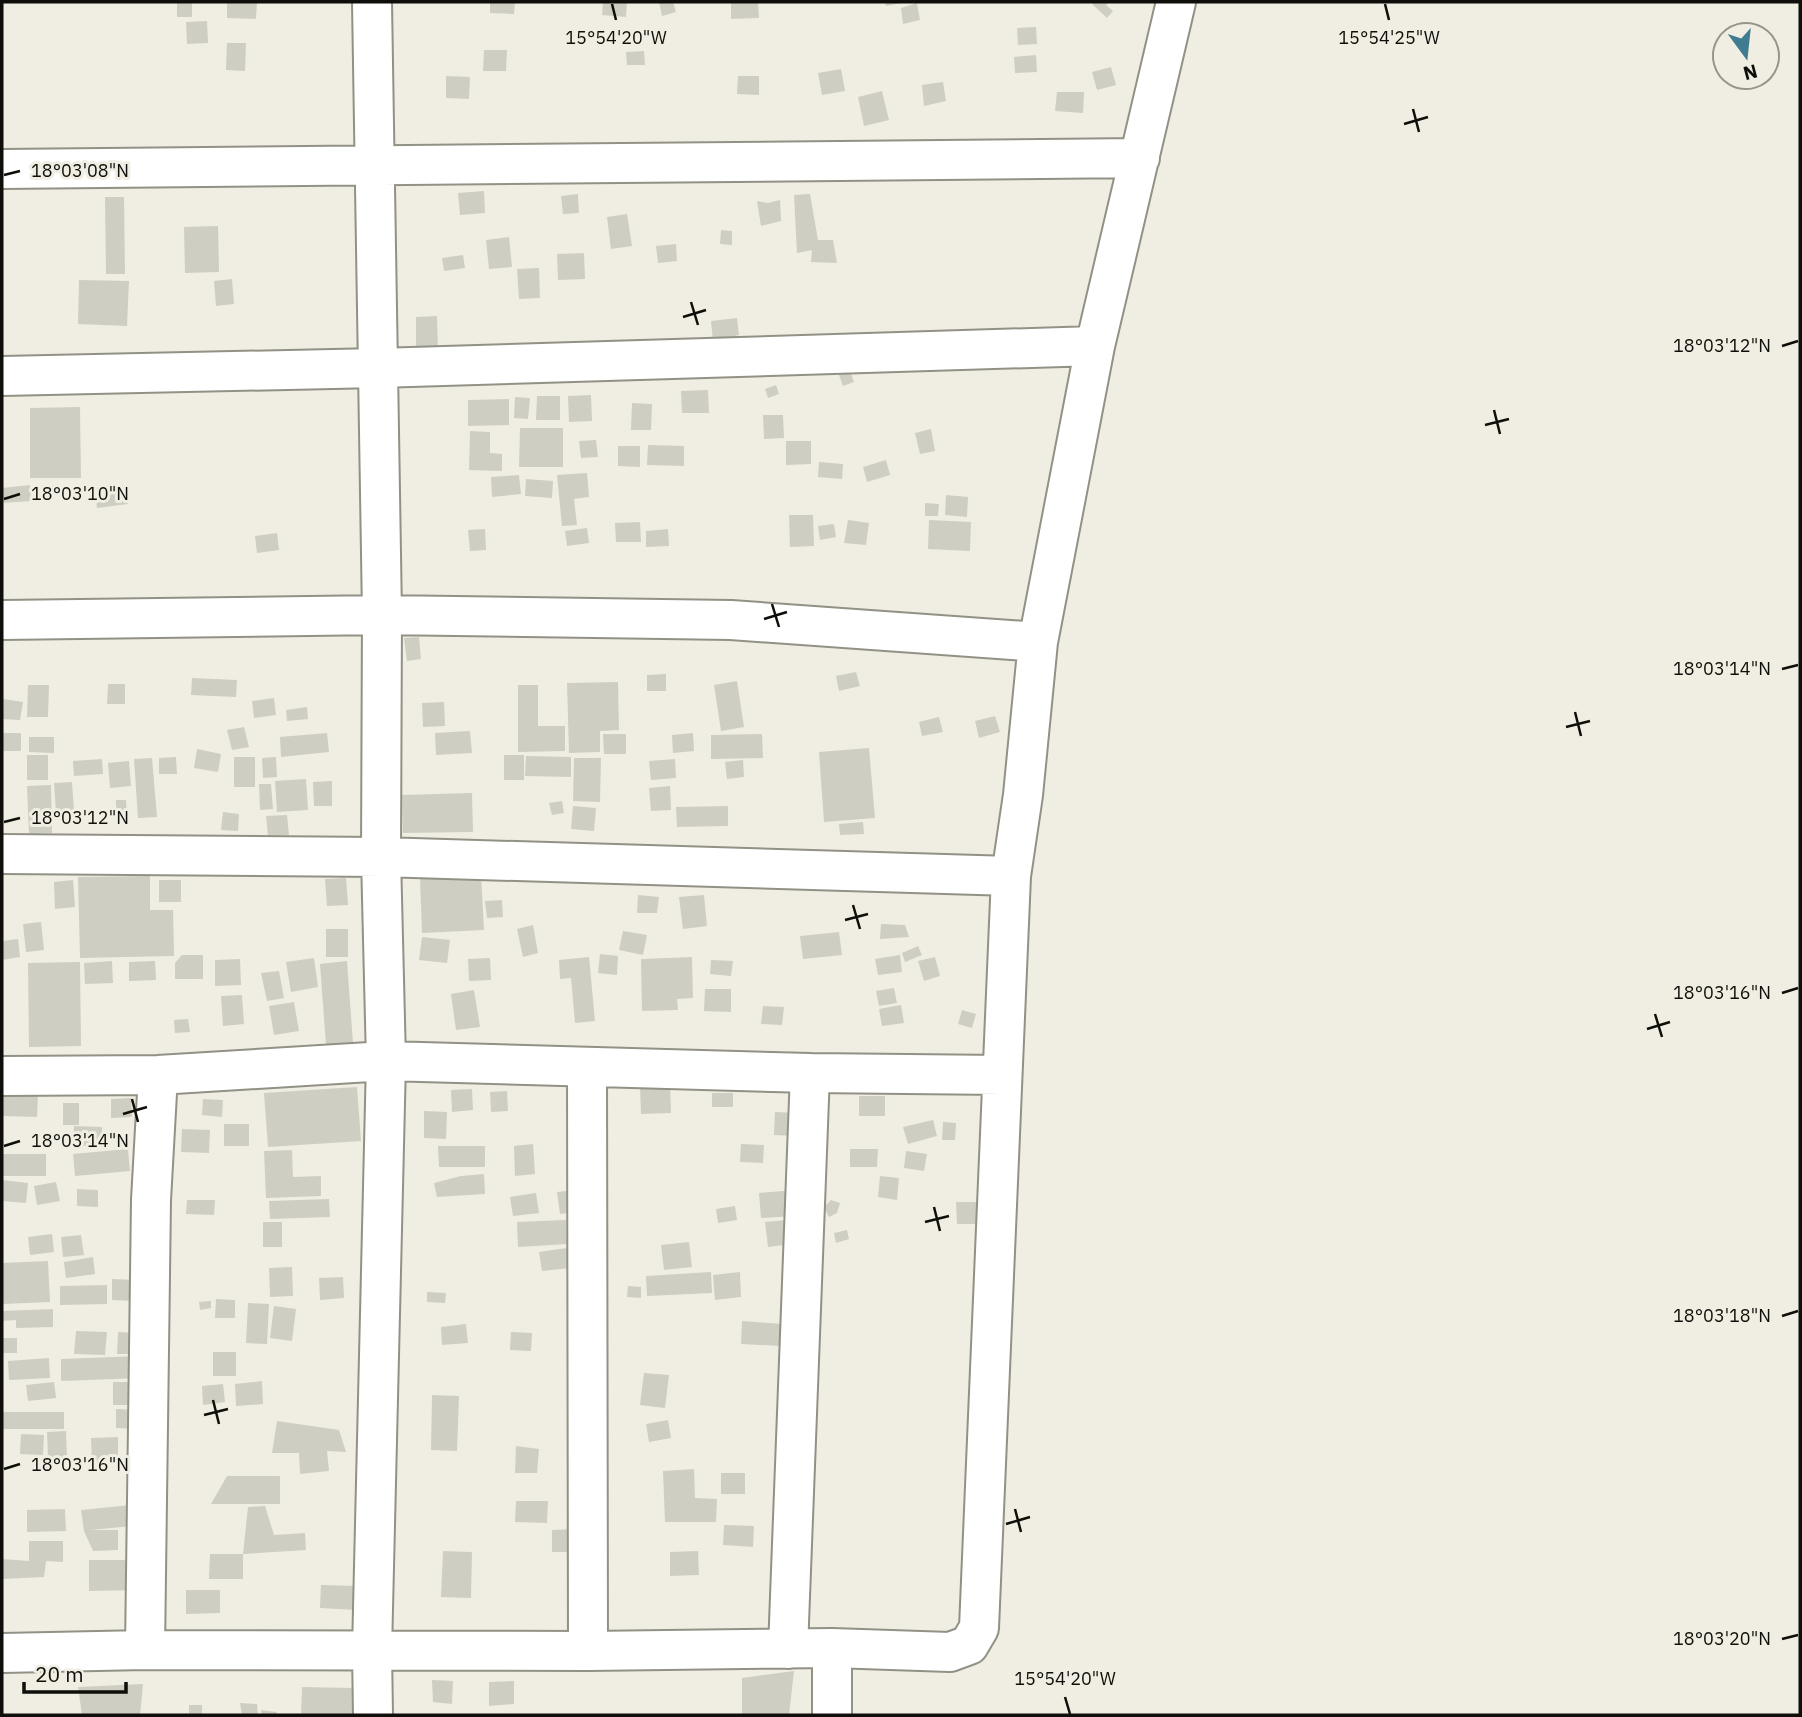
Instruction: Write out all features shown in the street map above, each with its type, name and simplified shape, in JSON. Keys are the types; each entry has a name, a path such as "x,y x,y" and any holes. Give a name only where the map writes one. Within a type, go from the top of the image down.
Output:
{"street":[{"path":"372,2 382,615 381,857 386,1061 372,1651 373,1715"},
{"path":"2,1653 145,1650 588,1651 832,1648 950,1651 969,1645 979,1628 1011,876 1023,795 1038,642 1095,345 1176,2"},
{"path":"2,169 1140,158"},
{"path":"2,376 378,368 1095,345"},
{"path":"2,620 382,615 731,620 1038,642"},
{"path":"2,854 381,857 1011,876"},
{"path":"2,1076 158,1075 386,1061 810,1073 1002,1075"},
{"path":"587,1067 588,1651"},
{"path":"788,1649 810,1073"},
{"path":"145,1650 151,1200 158,1075"},
{"path":"832,1648 832,1715"}],"building":[{"path":"177,2 192,2 192,17 177,17"},
{"path":"227,2 257,2 256,19 227,18"},
{"path":"490,2 515,2 514,14 490,13"},
{"path":"603,2 627,2 626,17 602,15"},
{"path":"659,2 673,2 676,12 662,16"},
{"path":"731,2 758,2 759,18 731,19"},
{"path":"885,2 901,2 901,3 886,6"},
{"path":"1109,2 1106,5 1113,11 1107,18 1092,4"},
{"path":"917,3 920,20 903,24 901,8"},
{"path":"207,21 208,43 187,44 186,22"},
{"path":"1036,27 1037,44 1018,45 1017,28"},
{"path":"227,43 246,43 245,71 226,70"},
{"path":"484,50 507,50 506,71 483,71"},
{"path":"644,51 645,65 627,65 626,52"},
{"path":"1036,55 1037,72 1015,73 1014,57"},
{"path":"1111,67 1116,85 1097,90 1092,72"},
{"path":"841,69 845,91 822,95 818,73"},
{"path":"446,76 470,77 469,99 446,98"},
{"path":"738,76 759,76 759,95 737,94"},
{"path":"943,82 946,101 924,106 922,85"},
{"path":"882,91 889,120 864,126 858,97"},
{"path":"1057,92 1084,92 1083,113 1055,111"},
{"path":"484,191 485,213 460,215 458,193"},
{"path":"578,194 579,213 563,214 561,196"},
{"path":"810,194 818,240 833,240 837,263 811,262 812,250 797,253 794,195"},
{"path":"105,197 124,197 125,274 106,274"},
{"path":"780,200 781,221 761,226 757,201 768,203"},
{"path":"627,214 632,246 611,249 607,217"},
{"path":"218,226 219,272 185,273 184,227"},
{"path":"721,230 732,231 732,245 720,244"},
{"path":"509,237 512,267 489,269 486,240"},
{"path":"676,244 677,261 658,263 656,246"},
{"path":"584,253 585,279 558,280 557,254"},
{"path":"463,255 465,268 444,271 442,258"},
{"path":"539,268 540,298 519,299 517,269"},
{"path":"232,279 234,304 216,306 214,281"},
{"path":"79,280 129,281 127,326 78,324"},
{"path":"437,316 438,353 416,353 416,317"},
{"path":"737,318 739,335 713,341 711,321"},
{"path":"850,371 854,382 843,386 839,375"},
{"path":"776,385 779,394 768,398 765,389"},
{"path":"708,390 709,413 682,413 681,391"},
{"path":"591,395 592,421 569,422 568,396"},
{"path":"537,396 560,396 560,420 536,420"},
{"path":"515,397 530,398 528,419 514,418"},
{"path":"509,399 509,425 468,426 468,400"},
{"path":"632,403 652,404 651,430 631,430"},
{"path":"80,407 81,478 30,478 30,408"},
{"path":"763,415 783,415 784,438 764,439"},
{"path":"520,428 563,428 563,467 519,467"},
{"path":"931,429 935,451 920,454 915,433"},
{"path":"470,431 490,432 490,453 502,454 502,471 469,470"},
{"path":"596,440 598,457 581,458 579,441"},
{"path":"786,441 811,441 811,464 786,465"},
{"path":"648,445 684,446 684,466 647,465"},
{"path":"618,446 640,446 640,467 618,466"},
{"path":"886,460 890,475 867,482 863,467"},
{"path":"819,462 843,464 842,479 818,477"},
{"path":"587,473 589,497 574,499 577,525 562,526 557,475"},
{"path":"519,475 521,494 492,497 491,477"},
{"path":"526,479 553,481 552,498 525,496"},
{"path":"30,485 31,501 2,503 2,488"},
{"path":"126,485 128,504 97,508 95,488"},
{"path":"946,495 968,497 967,517 945,515"},
{"path":"925,503 939,504 938,516 925,516"},
{"path":"789,515 813,515 814,546 790,547"},
{"path":"848,520 869,523 866,545 844,543"},
{"path":"929,520 971,522 970,551 928,549"},
{"path":"640,522 641,542 616,542 615,523"},
{"path":"834,524 836,537 820,540 818,526"},
{"path":"587,528 589,543 567,546 565,531"},
{"path":"485,529 486,550 470,551 468,530"},
{"path":"668,529 669,546 646,547 646,531"},
{"path":"277,533 279,550 257,553 255,536"},
{"path":"419,637 421,659 407,661 404,638"},
{"path":"856,672 860,686 839,691 836,676"},
{"path":"666,674 666,691 647,691 647,675"},
{"path":"192,678 237,680 236,697 191,695"},
{"path":"737,681 744,727 721,731 714,685"},
{"path":"618,682 619,730 600,731 600,752 569,753 567,683"},
{"path":"108,684 125,684 125,704 107,704"},
{"path":"28,685 49,685 48,717 27,717"},
{"path":"518,685 538,685 538,726 565,726 565,751 518,752"},
{"path":"274,698 276,715 254,718 252,701"},
{"path":"3,699 23,702 20,720 2,719"},
{"path":"444,702 445,726 423,727 422,703"},
{"path":"307,707 308,719 287,721 286,710"},
{"path":"995,716 1000,732 979,738 975,721"},
{"path":"939,717 943,732 922,736 919,722"},
{"path":"244,727 249,747 232,750 227,730"},
{"path":"470,731 472,753 436,755 435,733"},
{"path":"2,733 21,733 21,751 2,751"},
{"path":"327,733 329,752 281,757 280,737"},
{"path":"693,733 694,751 673,753 672,735"},
{"path":"603,734 626,734 626,754 604,754"},
{"path":"762,734 763,758 711,759 711,735"},
{"path":"29,737 54,737 54,753 29,752"},
{"path":"869,748 875,818 824,822 819,752"},
{"path":"197,749 221,754 218,772 194,768"},
{"path":"27,755 48,755 48,780 27,780"},
{"path":"504,755 524,755 524,780 504,780"},
{"path":"526,756 571,757 571,777 525,776"},
{"path":"176,757 177,774 159,774 159,758"},
{"path":"234,757 255,757 255,787 234,787"},
{"path":"276,757 277,777 263,778 262,758"},
{"path":"152,758 157,817 138,818 134,759"},
{"path":"574,758 601,758 600,802 573,801"},
{"path":"102,759 103,774 74,776 73,761"},
{"path":"675,759 676,778 651,780 649,761"},
{"path":"743,760 744,777 727,779 725,762"},
{"path":"129,761 131,786 110,788 108,763"},
{"path":"306,779 308,810 277,812 275,781"},
{"path":"332,781 332,806 314,806 313,782"},
{"path":"72,782 74,811 56,812 54,783"},
{"path":"259,784 271,784 273,809 260,810"},
{"path":"51,785 52,833 29,834 27,786"},
{"path":"670,786 671,810 651,811 649,788"},
{"path":"472,793 473,832 403,833 402,795"},
{"path":"116,800 126,800 127,821 116,821"},
{"path":"562,801 564,813 552,815 549,803"},
{"path":"573,806 596,808 594,831 571,829"},
{"path":"728,806 728,826 677,827 676,807"},
{"path":"223,812 239,814 238,831 221,830"},
{"path":"287,815 289,835 268,836 266,816"},
{"path":"863,822 864,834 840,835 839,824"},
{"path":"481,874 484,930 422,933 420,878"},
{"path":"150,876 150,910 173,910 174,956 80,958 78,877"},
{"path":"346,878 348,905 327,906 325,879"},
{"path":"73,880 75,907 55,909 54,882"},
{"path":"159,880 181,880 181,902 159,902"},
{"path":"638,895 659,897 657,913 637,913"},
{"path":"704,895 707,926 683,929 679,897"},
{"path":"502,900 503,917 487,918 485,901"},
{"path":"41,922 44,950 26,952 23,924"},
{"path":"881,924 905,925 909,937 880,939"},
{"path":"533,925 538,953 523,957 517,929"},
{"path":"326,929 348,929 348,957 326,957"},
{"path":"623,931 647,935 643,955 619,950"},
{"path":"839,932 842,955 803,959 800,936"},
{"path":"422,937 450,940 447,963 419,960"},
{"path":"18,939 20,957 2,960 2,941"},
{"path":"918,946 922,955 905,962 902,953"},
{"path":"600,954 618,956 617,975 598,973"},
{"path":"182,955 203,955 203,979 175,979 175,963"},
{"path":"900,955 902,972 878,975 875,959"},
{"path":"589,957 595,1021 575,1023 571,978 560,979 559,960"},
{"path":"692,957 693,998 677,999 678,1010 642,1011 641,959"},
{"path":"935,957 940,976 924,981 918,961"},
{"path":"314,958 318,987 291,992 286,962"},
{"path":"490,958 491,980 469,981 468,959"},
{"path":"240,959 241,985 215,986 215,960"},
{"path":"711,960 733,961 731,976 710,974"},
{"path":"112,961 113,983 85,984 84,963"},
{"path":"155,961 156,980 129,981 129,962"},
{"path":"347,961 353,1043 326,1045 320,964"},
{"path":"80,962 81,1046 29,1047 28,963"},
{"path":"279,971 284,998 267,1001 261,973"},
{"path":"894,988 897,1003 879,1006 876,991"},
{"path":"705,989 731,989 731,1012 704,1011"},
{"path":"474,990 480,1027 456,1030 451,994"},
{"path":"242,995 244,1024 223,1026 221,996"},
{"path":"294,1002 299,1031 274,1035 269,1006"},
{"path":"901,1005 904,1023 882,1026 879,1009"},
{"path":"763,1006 784,1007 782,1025 761,1024"},
{"path":"962,1010 976,1014 972,1028 958,1024"},
{"path":"188,1019 190,1032 175,1033 174,1020"},
{"path":"670,1084 671,1113 641,1114 640,1086"},
{"path":"357,1087 361,1141 268,1147 264,1093"},
{"path":"472,1089 473,1110 452,1112 451,1090"},
{"path":"507,1091 508,1111 491,1112 490,1092"},
{"path":"3,1093 38,1094 37,1117 2,1116"},
{"path":"712,1093 733,1093 733,1107 712,1107"},
{"path":"859,1096 885,1096 885,1116 859,1116"},
{"path":"131,1098 132,1117 111,1118 111,1099"},
{"path":"203,1099 223,1100 222,1117 202,1115"},
{"path":"63,1103 79,1103 79,1125 63,1125"},
{"path":"424,1111 447,1112 446,1139 424,1138"},
{"path":"775,1112 798,1113 796,1136 774,1135"},
{"path":"933,1120 937,1136 908,1144 903,1127"},
{"path":"943,1122 956,1123 955,1140 942,1140"},
{"path":"224,1124 249,1124 249,1146 224,1146"},
{"path":"74,1126 102,1127 102,1146 73,1146"},
{"path":"182,1129 210,1130 209,1153 181,1152"},
{"path":"533,1144 535,1174 515,1176 514,1146"},
{"path":"741,1144 764,1145 763,1163 740,1162"},
{"path":"438,1146 485,1146 485,1167 439,1167"},
{"path":"128,1149 130,1171 75,1176 73,1154"},
{"path":"850,1149 878,1149 877,1167 850,1167"},
{"path":"292,1150 293,1177 321,1176 321,1196 266,1198 264,1151"},
{"path":"906,1151 927,1154 924,1171 904,1168"},
{"path":"2,1154 46,1154 46,1176 2,1176"},
{"path":"484,1174 485,1194 437,1197 434,1183 461,1176"},
{"path":"880,1176 899,1178 897,1200 878,1197"},
{"path":"2,1180 28,1183 26,1203 2,1201"},
{"path":"56,1182 60,1201 37,1205 34,1186"},
{"path":"77,1189 98,1190 98,1207 77,1206"},
{"path":"576,1190 579,1211 560,1214 557,1192"},
{"path":"795,1190 796,1216 761,1218 759,1193"},
{"path":"536,1193 539,1213 513,1216 510,1197"},
{"path":"329,1199 330,1217 270,1219 269,1201"},
{"path":"187,1200 215,1200 214,1215 186,1214"},
{"path":"831,1200 840,1203 837,1213 829,1217 824,1207"},
{"path":"956,1202 979,1202 979,1224 957,1224"},
{"path":"735,1206 737,1220 718,1223 716,1209"},
{"path":"797,1219 799,1243 768,1247 765,1222"},
{"path":"566,1220 567,1244 518,1247 517,1222"},
{"path":"263,1222 282,1222 282,1247 263,1247"},
{"path":"847,1230 849,1239 836,1243 834,1233"},
{"path":"52,1234 54,1252 30,1255 28,1237"},
{"path":"81,1235 84,1255 63,1257 61,1237"},
{"path":"689,1242 692,1267 664,1270 661,1245"},
{"path":"567,1248 570,1268 542,1271 539,1252"},
{"path":"93,1257 95,1274 66,1278 64,1262"},
{"path":"48,1261 50,1302 2,1304 2,1263"},
{"path":"292,1267 293,1296 270,1297 269,1268"},
{"path":"711,1272 712,1293 647,1296 646,1276"},
{"path":"740,1272 741,1297 715,1300 713,1275"},
{"path":"343,1277 344,1298 320,1300 319,1278"},
{"path":"112,1279 136,1280 135,1301 112,1300"},
{"path":"107,1285 107,1304 60,1305 60,1286"},
{"path":"628,1286 641,1287 641,1298 627,1297"},
{"path":"427,1292 446,1293 445,1303 427,1302"},
{"path":"216,1299 235,1300 235,1318 215,1318"},
{"path":"211,1301 211,1308 200,1310 199,1302"},
{"path":"248,1303 269,1304 267,1344 246,1343"},
{"path":"274,1306 296,1309 292,1341 270,1338"},
{"path":"53,1309 53,1327 16,1328 16,1320 2,1321 2,1311"},
{"path":"742,1321 782,1324 781,1346 741,1344"},
{"path":"466,1324 468,1343 442,1345 441,1327"},
{"path":"76,1331 107,1332 105,1355 74,1354"},
{"path":"118,1332 137,1333 136,1354 117,1354"},
{"path":"511,1332 532,1333 531,1351 510,1350"},
{"path":"2,1338 17,1338 17,1353 2,1353"},
{"path":"213,1352 236,1352 236,1376 213,1376"},
{"path":"140,1356 141,1378 61,1381 61,1359"},
{"path":"49,1358 50,1378 9,1380 8,1361"},
{"path":"644,1373 669,1375 665,1408 640,1405"},
{"path":"262,1381 263,1404 236,1406 235,1384"},
{"path":"54,1382 56,1398 28,1401 26,1385"},
{"path":"113,1382 134,1382 134,1405 113,1405"},
{"path":"223,1384 225,1402 203,1405 202,1386"},
{"path":"432,1395 459,1396 457,1451 431,1450"},
{"path":"116,1409 138,1410 137,1429 116,1428"},
{"path":"2,1412 64,1412 64,1429 2,1429"},
{"path":"668,1420 671,1438 649,1442 646,1424"},
{"path":"277,1421 339,1430 346,1452 327,1451 329,1471 300,1474 299,1453 272,1453"},
{"path":"66,1431 67,1457 48,1458 47,1432"},
{"path":"21,1434 44,1435 43,1455 20,1454"},
{"path":"118,1437 118,1462 92,1463 91,1438"},
{"path":"516,1446 539,1449 537,1473 515,1473"},
{"path":"694,1469 695,1498 717,1499 716,1522 665,1522 663,1471"},
{"path":"721,1473 745,1473 745,1494 721,1494"},
{"path":"227,1476 280,1476 280,1504 211,1504"},
{"path":"516,1501 548,1501 547,1523 515,1522"},
{"path":"131,1505 132,1526 91,1530 118,1530 118,1550 93,1551 84,1531 81,1510"},
{"path":"265,1506 274,1535 305,1533 306,1550 243,1554 248,1507"},
{"path":"65,1509 66,1531 27,1532 27,1510"},
{"path":"724,1525 754,1526 753,1547 723,1545"},
{"path":"576,1529 577,1552 552,1552 552,1530"},
{"path":"29,1541 63,1541 63,1562 46,1561 44,1577 2,1579 2,1559 29,1561"},
{"path":"443,1551 472,1552 471,1598 441,1597"},
{"path":"698,1551 699,1575 670,1576 670,1552"},
{"path":"210,1554 243,1554 243,1579 209,1579"},
{"path":"89,1560 146,1560 137,1590 89,1591"},
{"path":"321,1585 357,1586 355,1610 320,1608"},
{"path":"186,1590 220,1590 220,1613 186,1614"},
{"path":"794,1671 789,1715 742,1715 742,1678"},
{"path":"432,1680 453,1681 452,1704 433,1702"},
{"path":"514,1681 514,1704 489,1706 489,1682"},
{"path":"143,1684 140,1715 82,1715 78,1687"},
{"path":"302,1687 353,1688 353,1715 301,1715"},
{"path":"240,1703 257,1704 258,1715 242,1715"},
{"path":"189,1705 202,1705 202,1715 189,1715"},
{"path":"261,1710 277,1712 276,1715 262,1715"}]}
